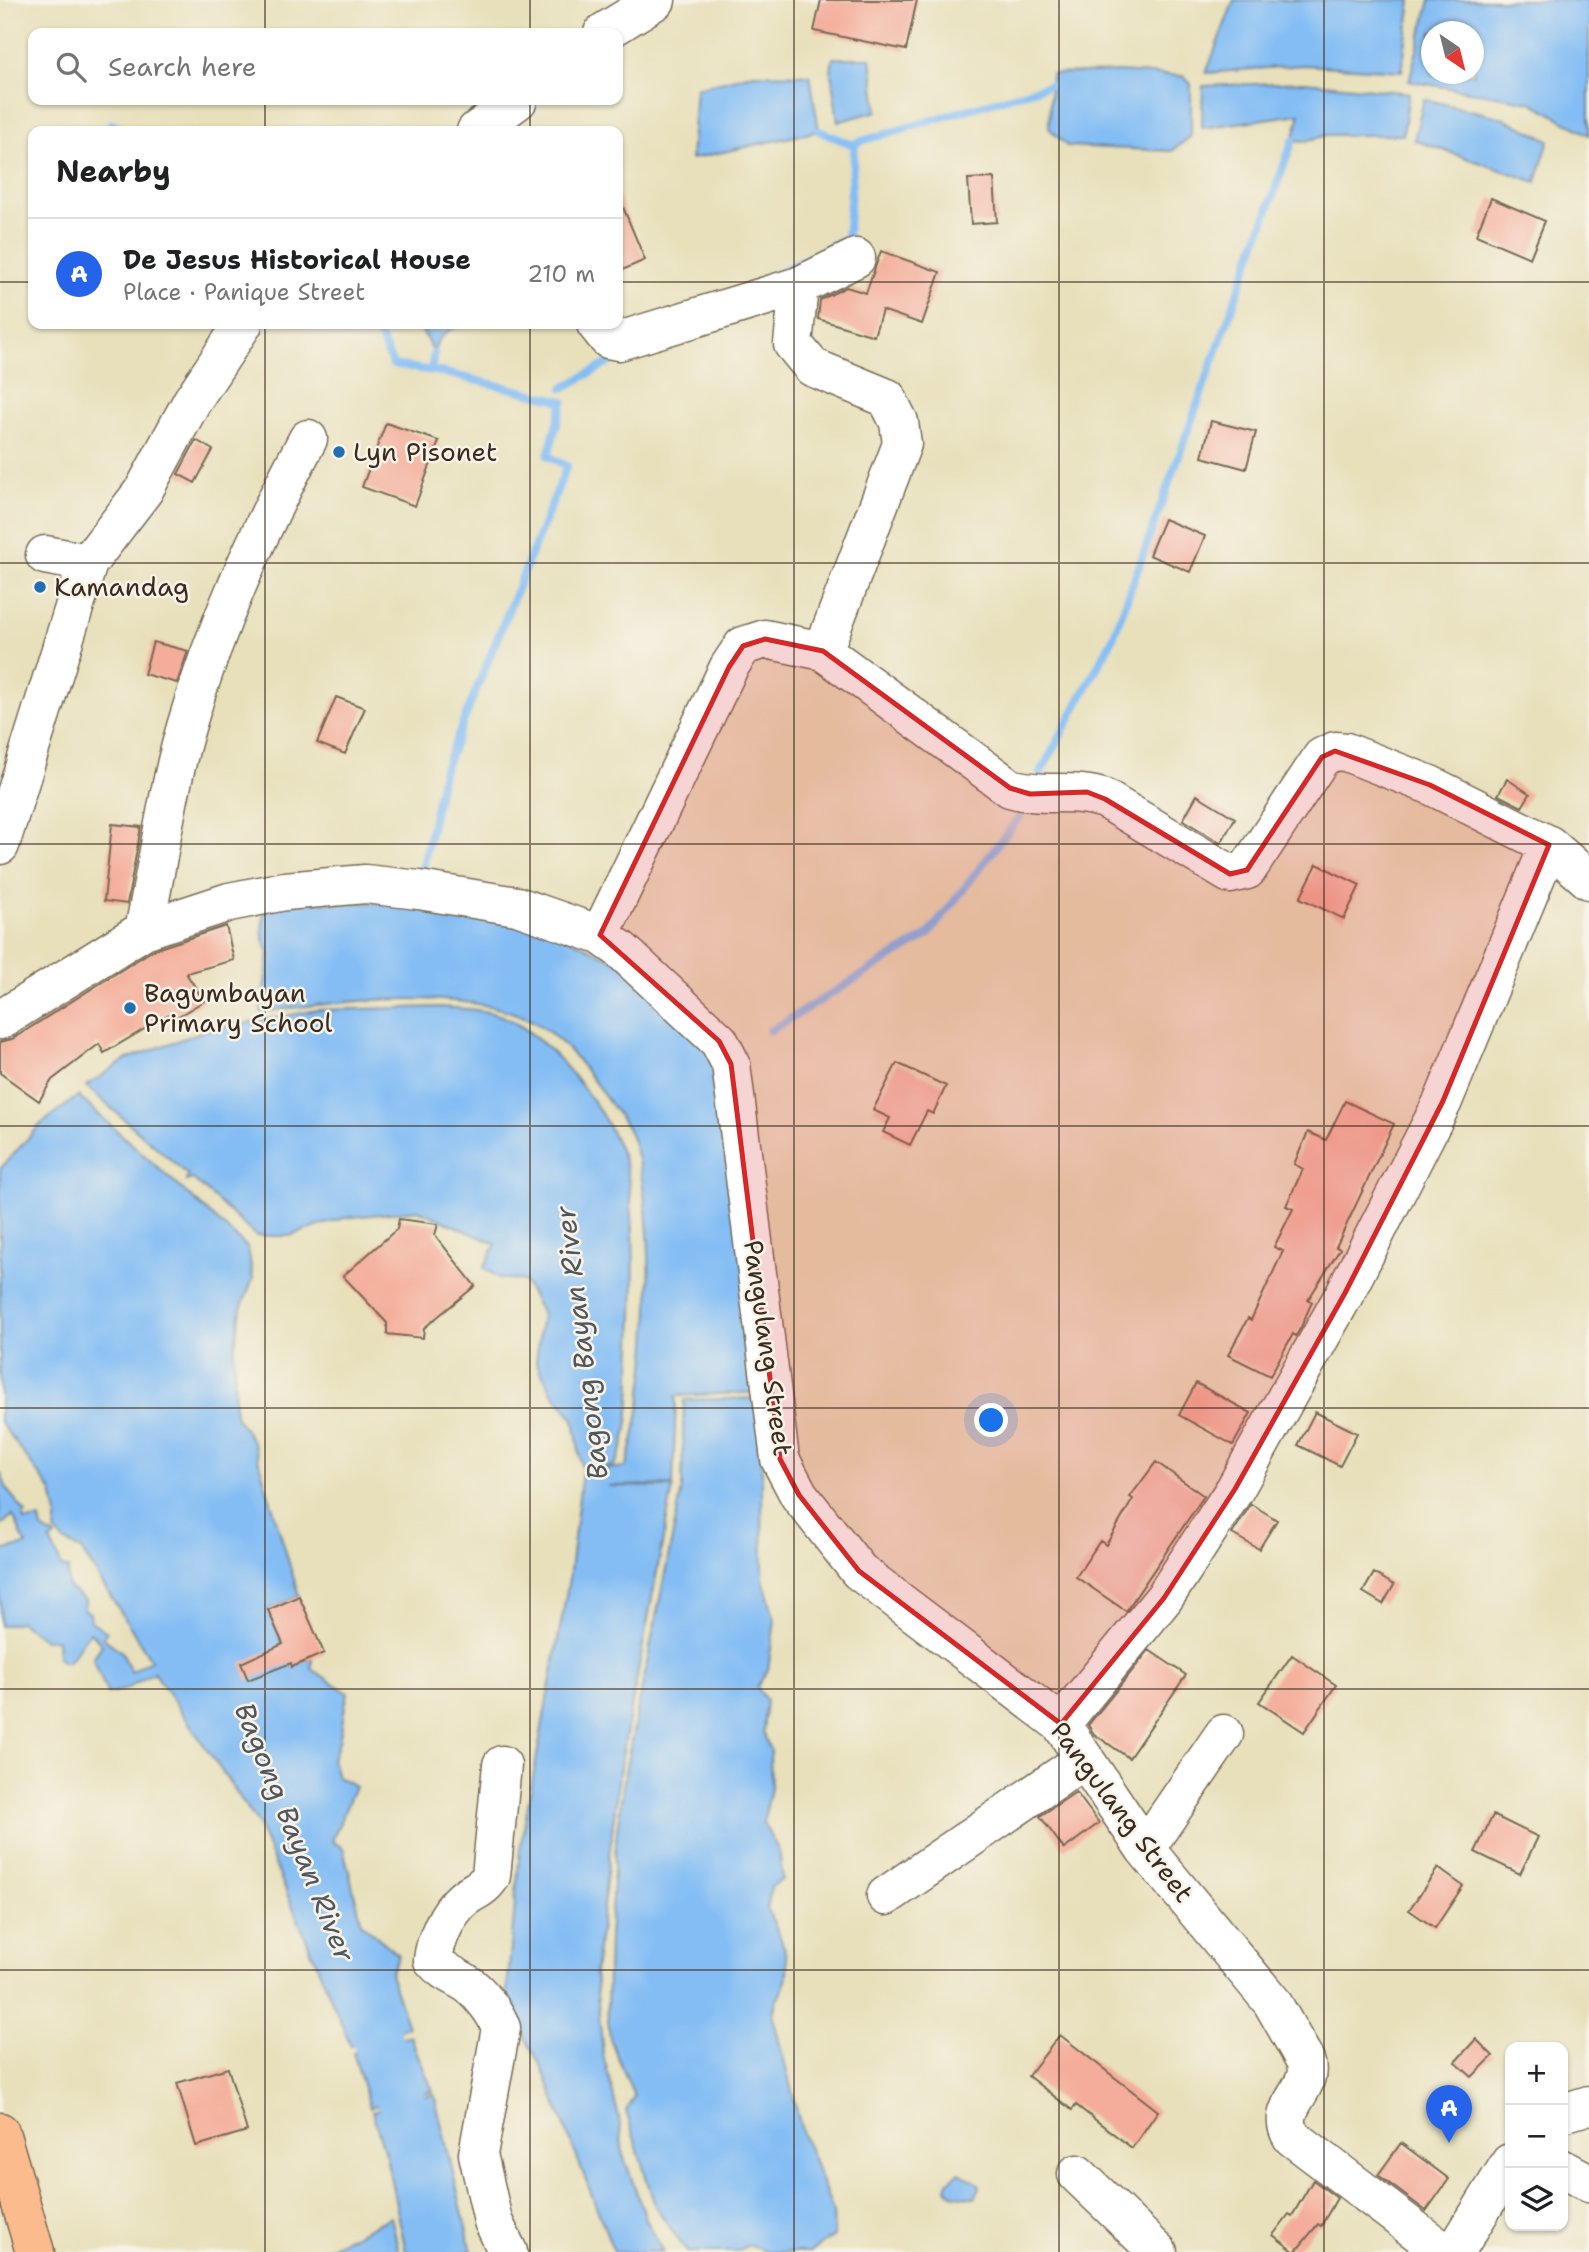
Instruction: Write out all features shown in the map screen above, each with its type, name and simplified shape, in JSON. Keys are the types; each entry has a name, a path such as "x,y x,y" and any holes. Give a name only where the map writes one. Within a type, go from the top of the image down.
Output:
{"main road":[{"path":"0,2132 35,2252"}],"street":[{"path":"602,28 606,0"},
{"path":"609,28 656,0"},
{"path":"600,329 608,339 619,341 799,286 856,258"},
{"path":"799,286 793,344 812,367 887,398 899,422 902,444 823,651"},
{"path":"0,845 88,563 144,490 192,401 240,329"},
{"path":"144,930 185,729 207,663 248,558 308,439"},
{"path":"46,555 88,563"},
{"path":"600,935 729,667 743,646 765,639 823,651 1010,788 1030,794 1087,792 1105,799 1230,874 1247,870 1322,757 1335,751 1346,752 1430,785 1549,845 1589,880"},
{"path":"1061,1724 1164,1598 1235,1489 1345,1293 1443,1101 1549,845"},
{"name":"Pangulang Street","path":"5,1004 144,930 229,902 285,891 365,884 517,906 600,935 620,949 719,1041 731,1064 780,1459 799,1495 859,1571 1061,1724 1144,1849 1272,2002 1305,2060 1308,2069 1306,2080 1285,2113 1285,2126 1292,2137 1444,2252"},
{"path":"1144,1849 1224,1734"},
{"path":"886,1896 1085,1759"},
{"path":"502,1765 491,1876 485,1887 461,1900 441,1931 433,1959 442,1971 469,1984 498,2019 501,2028 478,2154 493,2221 508,2252"},
{"path":"1568,2111 1589,2105"},
{"path":"1455,2252 1507,2168"},
{"path":"1568,2172 1589,2183"},
{"path":"1077,2174 1158,2252"}],"highlighted area":[{"path":"765,639 823,651 1010,788 1030,794 1087,792 1105,799 1230,874 1247,870 1322,757 1335,751 1430,785 1549,845 1443,1101 1345,1293 1235,1489 1164,1598 1061,1724 859,1571 799,1495 780,1459 731,1064 719,1041 600,935 729,667 743,646"}],"water":[{"path":"1234,0 1411,0 1402,71 1304,65 1206,73"},
{"path":"1430,0 1589,0 1589,135 1531,102 1426,84 1484,84 1484,21 1425,21"},
{"path":"1421,35 1421,83 1409,81"},
{"path":"833,58 871,58 877,111 838,122 831,72"},
{"path":"1118,72 1183,76 1191,84 1191,136 1172,151 1067,146 1049,128 1051,74"},
{"path":"752,74 810,75 819,131 691,159 696,88"},
{"path":"1305,82 1409,93 1403,135 1327,135 1306,141 1293,140 1300,114 1202,128 1203,86"},
{"path":"1424,99 1503,118 1549,140 1536,182 1414,140"},
{"path":"454,329 441,337 434,353 422,331"},
{"path":"265,902 383,903 526,918 620,963 726,1057 761,1392 676,1396 673,1485 608,1486 673,1487 620,1766 595,1973 603,2054 619,2118 623,2155 647,2221 663,2252 614,2252 542,2068 506,2002 520,1849 569,1579 582,1472 626,1467 642,1392 647,1348 649,1255 640,1170 631,1136 621,1118 566,1047 540,1026 508,1011 450,1000 418,999 353,1001 261,1012 269,954 262,933"},
{"path":"442,1007 497,1014 523,1028 543,1044 563,1063 598,1109 622,1156 628,1177 632,1219 633,1305 628,1425 614,1466 582,1470 574,1419 552,1392 536,1362 542,1314 524,1281 499,1278 484,1268 496,1244 418,1210 344,1218 289,1236 256,1236 193,1179 186,1181 188,1175 86,1086 127,1059 204,1031 317,1010"},
{"path":"78,1096 248,1248 253,1279 241,1309 234,1352 235,1415 253,1442 299,1596 268,1610 292,1667 312,1658 312,1669 348,1693 339,1742 332,1759 337,1777 355,1786 332,1841 343,1848 362,1924 399,1955 390,1973 408,2027 351,2046 258,1824 154,1672 124,1690 107,1693 93,1658 102,1645 90,1632 68,1662 63,1662 58,1658 57,1639 45,1640 20,1622 0,1626 0,1551 26,1545 13,1515 0,1526 0,1472 8,1491 26,1513 23,1515 24,1521 40,1519 42,1529 55,1537 50,1541 62,1567 68,1569 68,1587 85,1600 84,1609 90,1613 91,1621 107,1632 103,1638 122,1652 131,1672 151,1660 82,1551 64,1541 55,1532 57,1515 52,1492 0,1422 0,1169 40,1125"},
{"path":"761,1398 763,1579 775,1620 768,1670 757,1687 766,1700 763,1732 770,1750 771,1789 763,1823 779,1851 783,1879 771,1887 767,1910 782,1943 787,1962 786,1980 775,2004 773,2017 802,2131 833,2211 834,2236 810,2252 767,2252 749,2245 736,2252 687,2252 655,2206 626,2111 634,2096 610,2039 607,2011 609,1938 617,1830 626,1767 682,1489 684,1400"},
{"path":"410,2036 433,2091 370,2107 353,2053"},
{"path":"434,2094 472,2252 406,2252 386,2156 372,2111"},
{"path":"960,2172 979,2184 975,2198 952,2194 946,2187 948,2181"},
{"path":"391,2217 399,2252 320,2252"}],"building":[{"path":"821,0 917,0 906,50 814,31"},
{"path":"994,178 997,222 971,224 968,179"},
{"path":"1491,198 1545,221 1530,258 1476,235"},
{"path":"623,207 645,260 623,270"},
{"path":"881,251 940,272 922,324 882,310 874,336 818,319 820,300 846,287 866,293"},
{"path":"1211,421 1256,432 1246,469 1202,457"},
{"path":"386,423 439,441 415,506 362,487"},
{"path":"196,440 213,450 195,483 178,474"},
{"path":"1164,519 1205,536 1190,572 1149,555"},
{"path":"153,642 188,651 177,683 144,674"},
{"path":"336,697 365,708 345,754 317,743"},
{"path":"1507,779 1530,794 1522,807 1498,795"},
{"path":"1197,795 1235,818 1221,843 1183,820"},
{"path":"112,824 141,827 127,904 104,901"},
{"path":"1317,864 1360,885 1344,919 1300,898"},
{"name":"Bagumbayan Primary School","path":"226,926 234,960 186,973 204,1001 177,1017 173,1012 104,1053 99,1044 52,1080 39,1101 0,1073 0,1042 12,1039 153,950"},
{"path":"897,1063 946,1086 933,1114 927,1111 910,1145 883,1132 890,1118 873,1110"},
{"path":"1345,1101 1394,1124 1336,1247 1340,1249 1308,1300 1312,1302 1301,1327 1296,1336 1293,1334 1270,1376 1228,1355 1248,1318 1251,1320 1283,1251 1274,1247 1293,1209 1286,1206 1303,1169 1294,1164 1308,1132 1326,1140"},
{"path":"399,1219 438,1224 435,1235 475,1286 424,1328 423,1338 387,1334 387,1323 343,1276 397,1229"},
{"path":"1196,1383 1251,1413 1233,1445 1179,1415"},
{"path":"1315,1412 1357,1433 1340,1466 1298,1445"},
{"path":"1156,1462 1204,1496 1126,1611 1076,1577 1100,1541 1106,1545 1133,1499 1130,1497"},
{"path":"1251,1504 1277,1520 1259,1549 1232,1534"},
{"path":"1374,1573 1394,1585 1383,1604 1363,1592"},
{"path":"299,1596 324,1653 292,1667 291,1663 248,1680 241,1663 283,1644 268,1610"},
{"path":"1149,1650 1186,1675 1129,1758 1094,1734 1088,1725"},
{"path":"1292,1655 1336,1685 1304,1732 1259,1702"},
{"path":"1076,1792 1099,1823 1064,1849 1040,1816"},
{"path":"1493,1815 1538,1837 1520,1874 1475,1852"},
{"path":"1438,1868 1463,1886 1435,1928 1409,1910"},
{"path":"1060,2035 1158,2111 1132,2148 1076,2105 1072,2110 1028,2076"},
{"path":"1476,2039 1493,2056 1472,2077 1455,2062"},
{"path":"228,2068 247,2131 196,2146 177,2083"},
{"path":"1401,2143 1449,2179 1426,2211 1378,2175"},
{"path":"1313,2180 1337,2198 1321,2226 1318,2224 1295,2252 1273,2235 1289,2214 1292,2216"}],"waterway":[{"path":"773,276 847,238 855,143 1050,85"},
{"path":"111,124 116,126"},
{"path":"819,131 853,145"},
{"path":"1040,774 1113,638 1293,140"},
{"path":"376,329 393,365 441,372 563,401 548,456 567,466 443,772 420,881"},
{"path":"431,371 434,353"},
{"path":"563,388 623,355"},
{"path":"770,1031 928,935 1021,815"},
{"name":"Bagong Bayan River","path":"351,1974 401,2099 438,2252"}],"place":[{"name":"Lyn Pisonet","path":"339,452"},
{"name":"Kamandag","path":"40,587"},
{"name":"Bagumbayan Primary School","path":"130,1008"},
{"name":"De Jesus Historical House","path":"1449,2143"}]}
